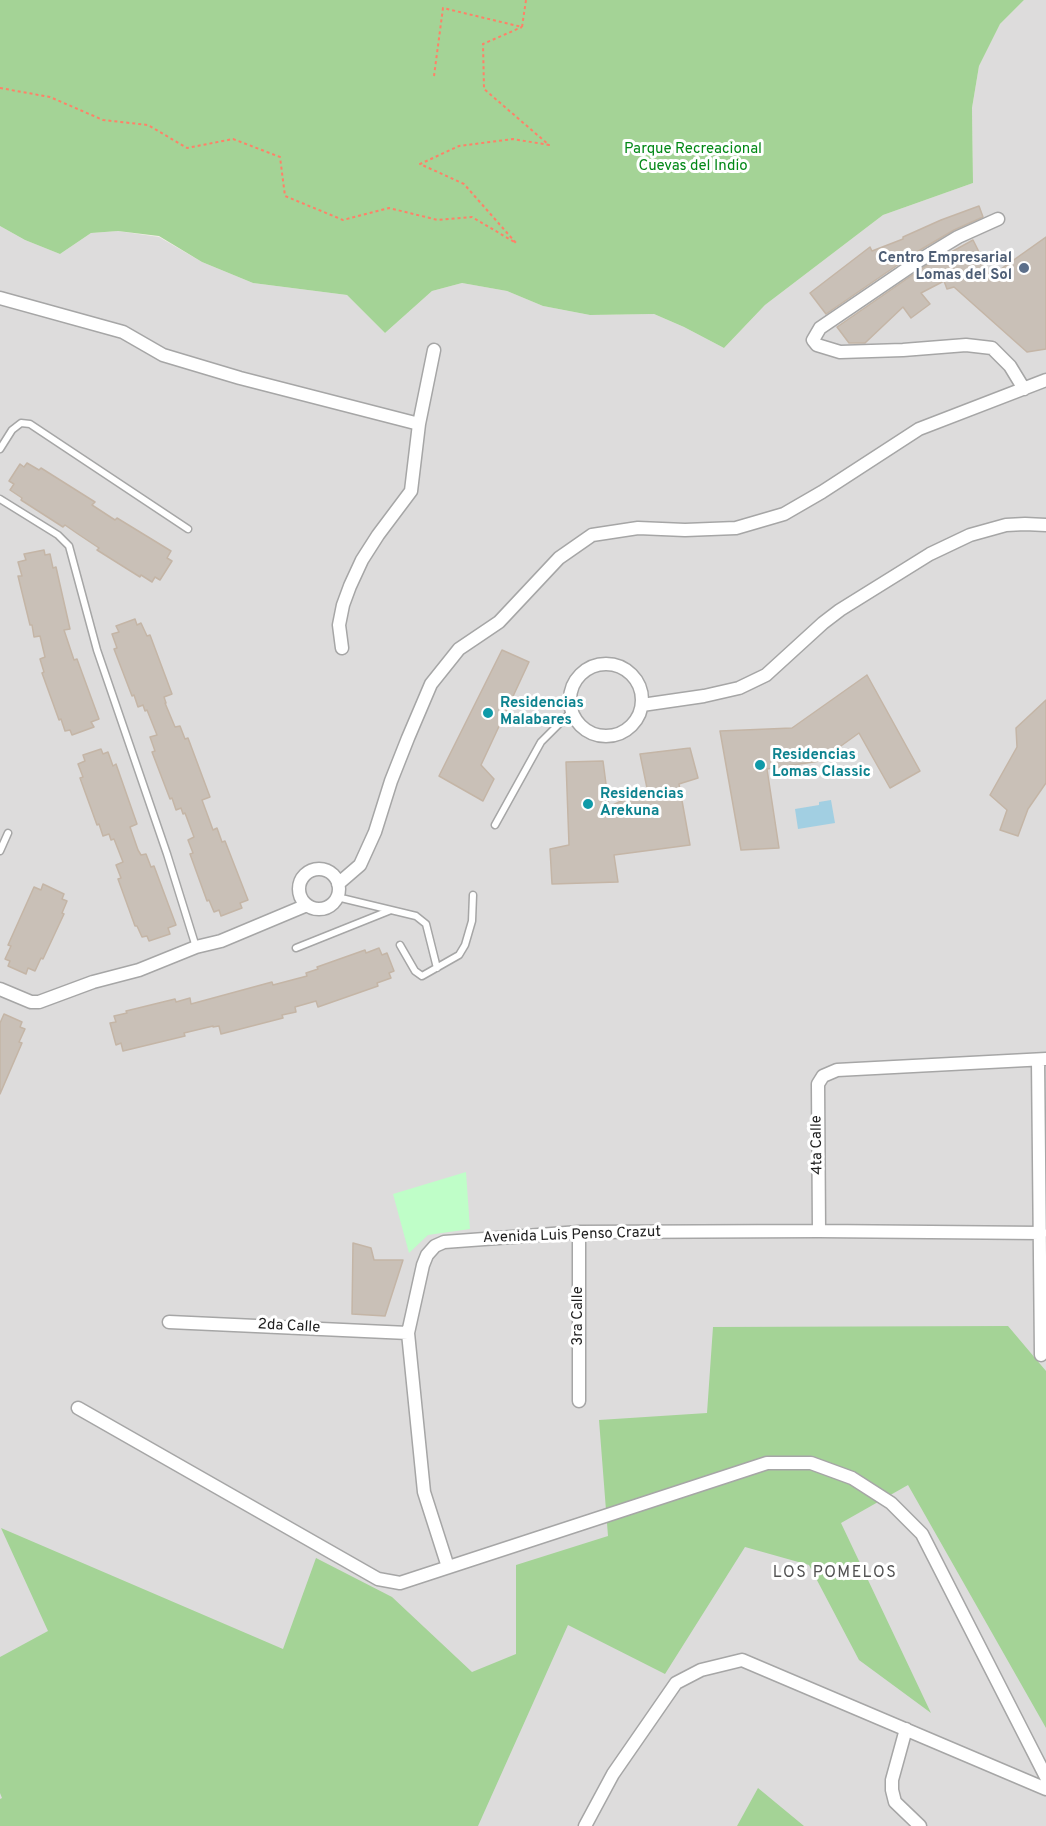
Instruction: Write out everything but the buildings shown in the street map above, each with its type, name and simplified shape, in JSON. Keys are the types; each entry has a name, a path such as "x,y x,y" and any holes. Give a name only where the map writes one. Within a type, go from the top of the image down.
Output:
{"street":[{"path":"998,219 958,237 920,260 820,328 813,340 817,345 840,352 966,345 992,348 1010,366 1024,389"},
{"path":"0,298 123,332 163,356 419,424"},
{"path":"342,648 339,625 350,586 362,560 378,535 411,491 419,424 434,350"},
{"path":"338,890 331,873 325,870 311,870 301,879 299,892 308,905 316,909 329,906 338,890 360,865 375,832 403,749 431,684 459,648 499,622 559,558 592,535 638,528 685,530 736,528 784,514 831,487 919,429 1046,380"},
{"path":"642,705 704,696 739,688 766,675 840,610 930,554 970,535 1006,525 1046,525"},
{"path":"608,664 630,673 641,693 642,705 638,717 631,727 621,734 597,735 586,731 571,712 569,700 572,684 586,670 596,665 608,664"},
{"path":"0,989 31,1002 39,1002 93,982 139,970 196,947 221,941 308,905"},
{"path":"1041,1356 1042,1060"},
{"name":"4ta Calle","path":"819,1231 818,1084 823,1076 837,1070 1042,1060"},
{"name":"Avenida Luis Penso Crazut","path":"448,1567 424,1492 408,1333 423,1265 427,1255 435,1246 444,1242 579,1232 1041,1233"},
{"name":"3ra Calle","path":"579,1232 579,1401"},
{"name":"2da Calle","path":"169,1322 408,1333"},
{"path":"78,1408 378,1579 400,1583 767,1463 811,1463 852,1478 891,1503 922,1534 1046,1777"},
{"path":"585,1826 613,1773 676,1683 701,1670 742,1660 1046,1789"},
{"path":"906,1729 892,1780 892,1790 895,1802 920,1826"}],"lane":[{"path":"0,449 12,430 21,423 30,424 188,529"},
{"path":"0,499 58,536 69,546 97,650 167,854 196,947"},
{"path":"495,825 541,742 571,712"},
{"path":"0,851 8,833"},
{"path":"338,890 392,910 416,916 426,924 437,968"},
{"path":"400,945 415,971 422,976 459,955 465,945 472,921 473,895"},
{"path":"296,948 392,910"}],"path":[{"path":"522,27 526,0"},
{"path":"434,76 443,8 522,27"},
{"path":"0,88 50,97 103,120 148,125 187,148 232,139 280,157 285,196 343,220 389,208 438,220 472,217 516,243 464,184 420,164 459,146 513,139 549,146 484,89 483,44 522,27"}],"shaded area":[{"path":"1024,0 1046,0 1046,1826 0,1826 0,226 25,240 60,254 91,233 118,231 159,237 202,262 253,283 347,295 385,333 432,291 462,283 507,291 543,306 590,315 654,314 724,348 765,305 883,215 973,183 972,108 979,66 1000,24"}],"green space":[{"name":"Parque Recreacional Cuevas del Indio","path":"0,0 1024,0 1000,24 979,66 972,108 973,183 883,215 765,305 724,348 654,314 590,315 543,306 507,291 462,283 432,291 385,333 347,295 253,283 202,262 159,236 118,231 91,233 60,254 25,240 0,226"},
{"path":"466,1172 470,1229 428,1235 409,1253 393,1194"},
{"path":"1008,1326 1046,1371 1046,1728 908,1485 841,1523 931,1713 859,1660 809,1565 745,1547 665,1674 568,1625 478,1826 0,1826 0,1799 2,1798 0,1793 0,1657 48,1631 1,1528 283,1649 316,1558 392,1597 472,1672 516,1654 516,1565 608,1536 599,1420 707,1413 713,1327"},
{"path":"758,1788 804,1826 737,1826"}],"water":[{"path":"831,800 835,823 798,829 795,809 819,805 819,802"}],"place":[{"name":"Centro Empresarial Lomas del Sol","path":"1024,268"},
{"name":"Residencias Malabares","path":"488,713"},
{"name":"Residencias Lomas Classic","path":"760,765"},
{"name":"Residencias Arekuna","path":"588,804"}],"district":[{"name":"LOS POMELOS","path":"835,1574"}]}
